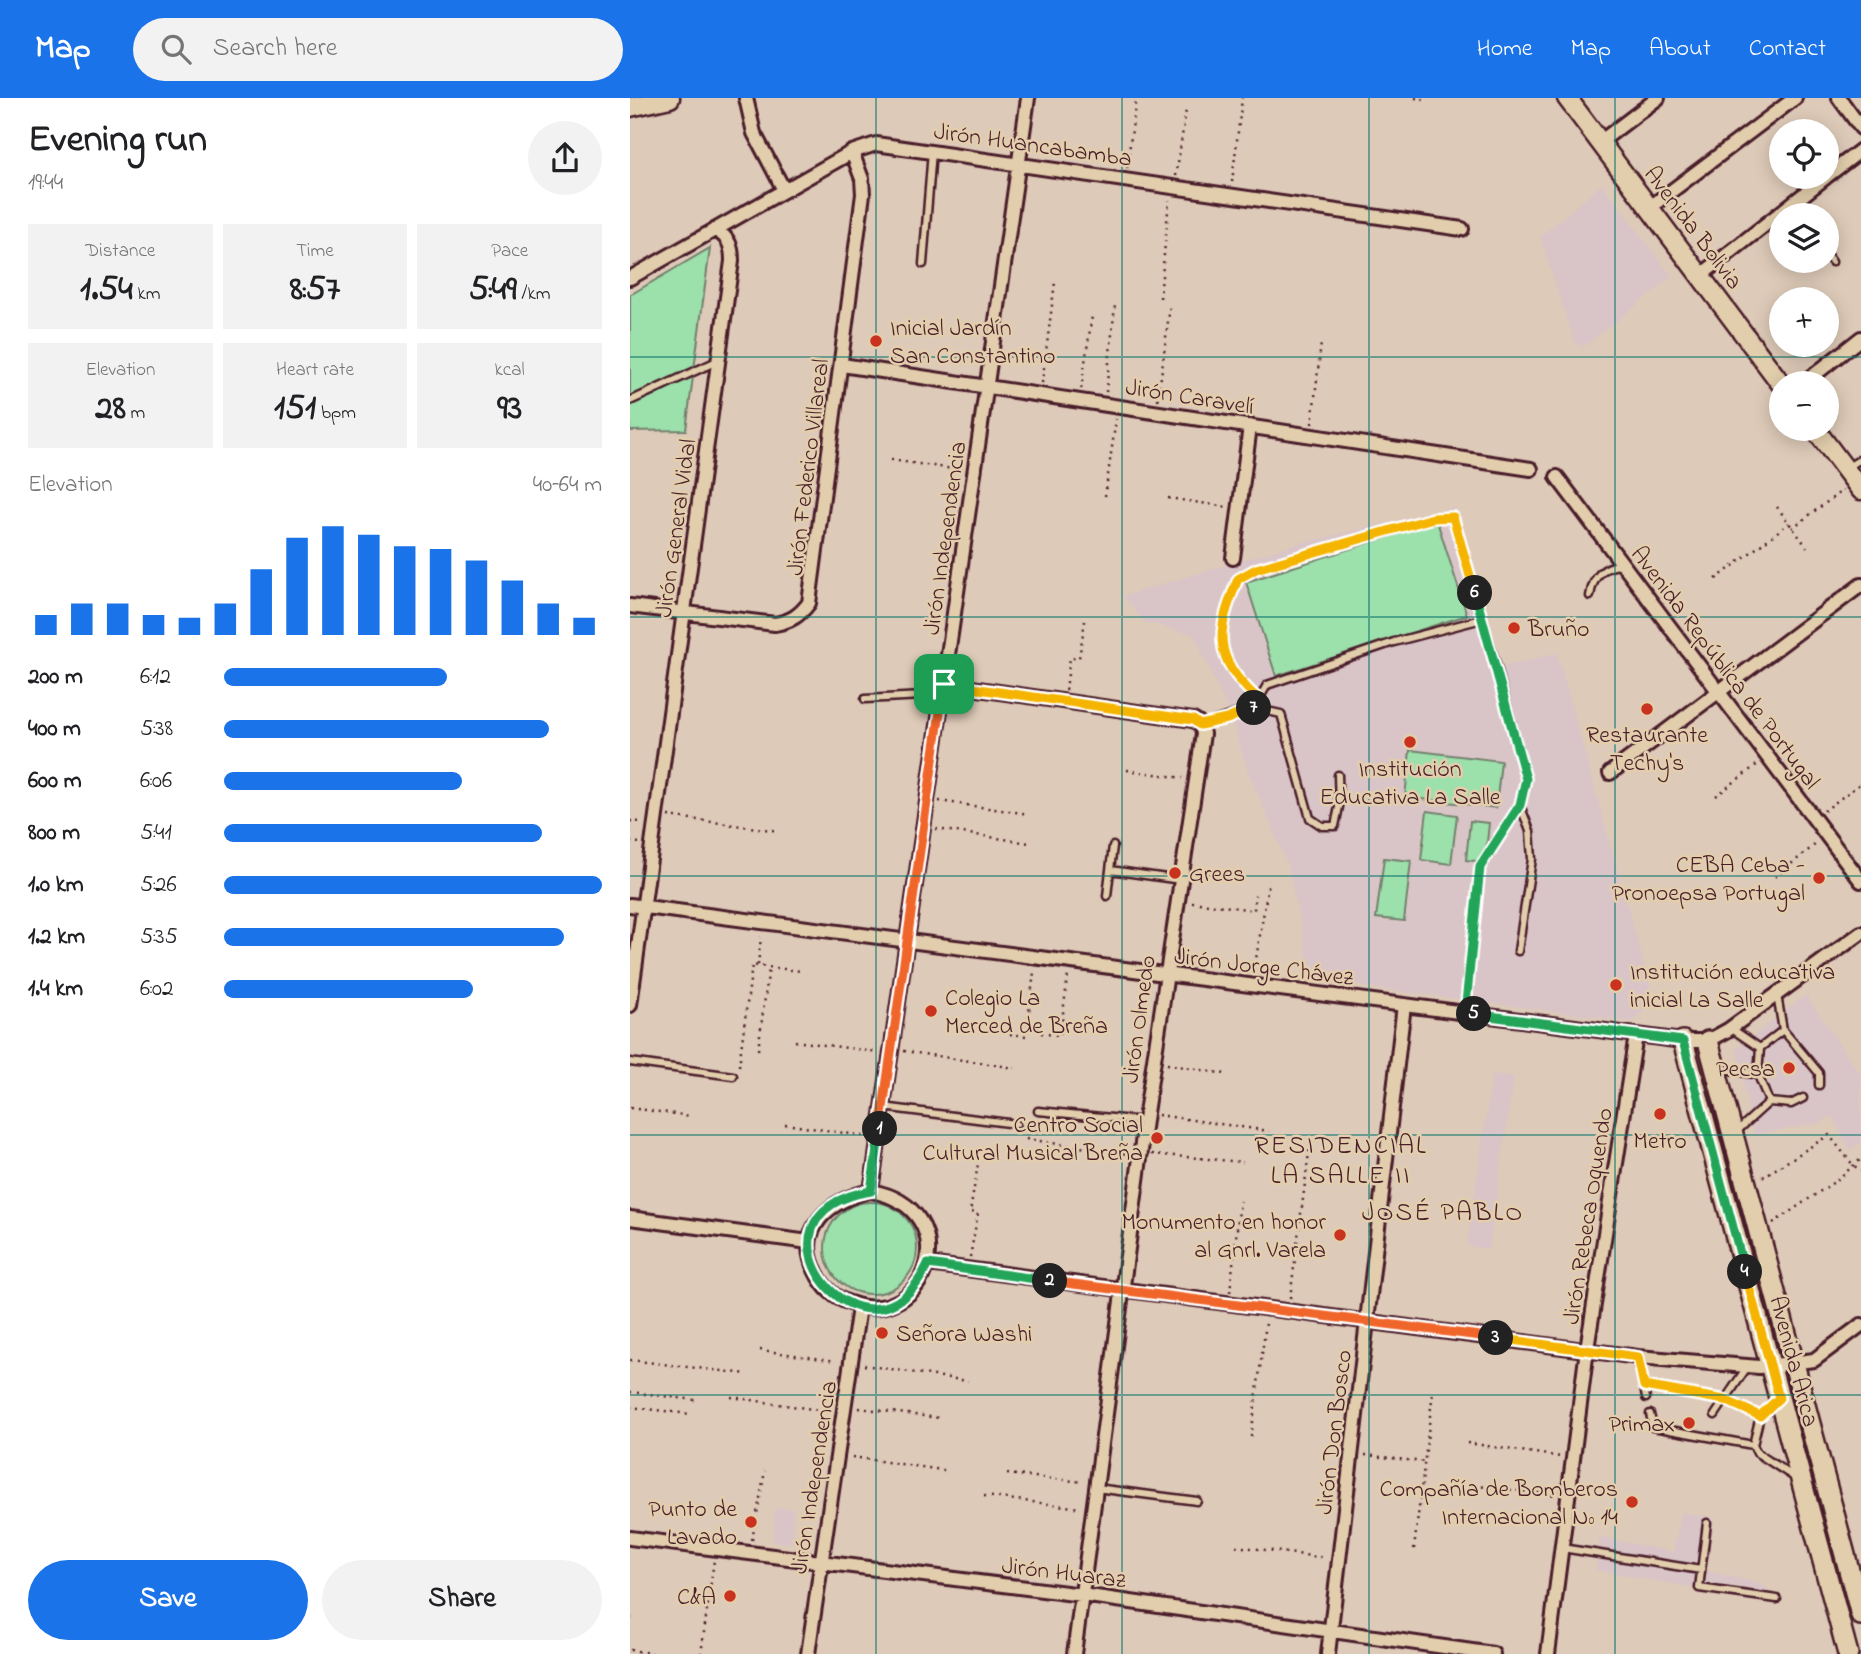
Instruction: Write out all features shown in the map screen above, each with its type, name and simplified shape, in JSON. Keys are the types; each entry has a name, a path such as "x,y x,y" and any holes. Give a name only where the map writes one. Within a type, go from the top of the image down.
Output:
{"main road":[{"path":"630,107 665,98"},
{"name":"Avenida Bolivia","path":"1567,98 1771,371"},
{"path":"1824,441 1853,480"},
{"name":"Avenida Arica","path":"1683,1041 1848,1654"},
{"name":"Avenida Arica","path":"1709,1041 1861,1615"}],"street":[{"path":"746,98 754,133 784,190"},
{"name":"Jirón Independencia","path":"871,1191 1028,98"},
{"path":"1600,142 1658,98"},
{"path":"1649,208 1795,98"},
{"path":"1839,98 1861,128"},
{"name":"Jirón Huancabamba","path":"630,278 852,152 887,144 1462,229"},
{"path":"1839,166 1861,150"},
{"name":"Jirón Federico Villareal","path":"630,606 775,624 795,617 809,603 863,194 862,179 852,152"},
{"path":"1801,203 1814,189"},
{"path":"1700,276 1769,228"},
{"name":"Jirón General Vidal","path":"630,1005 637,906 656,814 732,261 732,248 726,236 716,230"},
{"path":"1819,371 1861,338"},
{"name":"Jirón Caravelí","path":"842,365 1531,469"},
{"path":"1233,558 1250,426"},
{"name":"Avenida República de Portugal","path":"1557,477 1861,881"},
{"path":"1611,773 1861,585"},
{"path":"943,690 1064,702 1193,720 1200,725"},
{"name":"Jirón Olmedo","path":"1074,1654 1145,1117 1197,780 1203,734 1200,725"},
{"name":"Jirón Jorge Chávez","path":"637,906 1683,1041 1709,1041"},
{"path":"1709,1041 1731,1028 1861,933"},
{"name":"Jirón Don Bosco","path":"1328,1654 1404,1005"},
{"name":"Jirón Rebeca Oquendo","path":"1549,1654 1587,1349 1636,1035"},
{"path":"871,1191 904,1202 917,1214 928,1238 928,1264 909,1294 894,1303 859,1307 838,1299 822,1284 811,1264 809,1242 816,1223 830,1206 849,1195 871,1191"},
{"path":"630,1218 809,1242"},
{"path":"928,1264 1638,1357 1747,1366 1794,1365 1814,1360 1861,1325"},
{"name":"Jirón Independencia","path":"808,1654 859,1307"},
{"name":"Jirón Huaraz","path":"630,1538 1082,1595 1493,1654"}],"lane":[{"path":"923,264 932,150"},
{"path":"630,401 719,360"},
{"path":"1853,480 1861,459"},
{"path":"1257,698 1239,681 1224,659 1221,626 1238,579 1256,569 1433,518 1453,517 1459,527 1526,779 1520,805 1480,867 1465,1013"},
{"path":"1590,596 1592,583 1600,572 1611,565 1623,565"},
{"path":"1254,708 1257,698 1267,685 1394,642 1482,619"},
{"path":"865,699 943,690"},
{"path":"1200,725 1227,719 1254,708 1281,714 1310,818 1322,826 1335,826 1339,807 1338,775"},
{"path":"1518,951 1532,859 1530,831 1520,805"},
{"path":"1107,896 1114,846"},
{"path":"1110,870 1181,880"},
{"path":"1777,995 1783,1030 1819,1073 1819,1085"},
{"path":"1731,1028 1760,1048"},
{"path":"1769,1102 1758,1075 1760,1048 1783,1030"},
{"path":"630,1062 736,1075"},
{"path":"1716,1067 1758,1075"},
{"path":"1733,1135 1769,1102 1791,1104 1803,1098"},
{"path":"883,1107 1016,1124"},
{"path":"1038,1111 1145,1117"},
{"path":"1638,1357 1646,1398"},
{"path":"1715,1415 1747,1366"},
{"path":"1644,1386 1725,1400 1760,1416"},
{"path":"1779,1398 1760,1416 1753,1445 1757,1452 1802,1483"},
{"path":"1650,1414 1653,1427 1753,1445"},
{"path":"1701,1437 1706,1429"},
{"path":"1096,1486 1197,1501"},
{"path":"1707,1523 1699,1588 1777,1599"},
{"path":"1562,1548 1701,1570"}],"path":[{"path":"1125,178 1136,98"},
{"path":"1231,194 1242,98"},
{"path":"1415,98 1427,100"},
{"path":"1160,298 1173,185 1186,110"},
{"path":"1040,394 1055,282"},
{"path":"1105,496 1115,305"},
{"path":"1157,412 1170,306"},
{"path":"1080,401 1092,316"},
{"path":"1310,435 1321,344"},
{"path":"891,460 975,472"},
{"path":"1793,528 1853,480"},
{"path":"1168,498 1238,509"},
{"path":"1777,507 1807,547"},
{"path":"1716,579 1789,523"},
{"path":"1064,702 1070,658 1079,658 1085,621"},
{"path":"1716,796 1767,757"},
{"path":"1127,770 1197,780"},
{"path":"1814,818 1861,783"},
{"path":"928,800 1029,814"},
{"path":"656,814 779,831"},
{"path":"923,827 1030,843"},
{"path":"1775,877 1827,836"},
{"path":"1252,986 1269,881"},
{"path":"1177,900 1254,910 1255,895"},
{"path":"758,965 763,923"},
{"path":"1010,1034 1026,1036 1036,958"},
{"path":"1041,1033 1060,1036 1070,962"},
{"path":"736,1075 752,964 800,971"},
{"path":"758,1050 769,967"},
{"path":"794,1041 1015,1068"},
{"path":"1153,1062 1226,1074"},
{"path":"630,1108 691,1116"},
{"path":"1145,1117 1269,1131"},
{"path":"785,1124 879,1139"},
{"path":"1747,1186 1829,1135 1861,1171"},
{"path":"1026,1139 1140,1155 1243,1162"},
{"path":"1289,1312 1310,1145"},
{"path":"1759,1232 1837,1180 1861,1159"},
{"path":"968,1270 978,1213 970,1212 978,1164"},
{"path":"1228,1304 1241,1201"},
{"path":"1251,1437 1268,1309"},
{"path":"760,1350 968,1381"},
{"path":"630,1360 747,1374"},
{"path":"1414,1549 1433,1391"},
{"path":"630,1392 695,1400"},
{"path":"731,1397 939,1418"},
{"path":"630,1407 690,1414"},
{"path":"1467,1443 1573,1459"},
{"path":"1351,1453 1424,1462"},
{"path":"837,1455 949,1471"},
{"path":"750,1554 765,1471"},
{"path":"1007,1474 1096,1486"},
{"path":"1468,1485 1569,1496"},
{"path":"984,1496 1093,1509"},
{"path":"1236,1546 1339,1560"},
{"path":"701,1654 715,1549"},
{"path":"630,1650 652,1653"}],"shaded area":[{"path":"1602,184 1672,277 1582,348 1574,342 1540,237"},
{"name":"Institución Educativa La Salle","path":"1455,507 1499,668 1557,653 1654,1001 1633,1022 1312,980 1288,866 1247,769 1230,715 1194,635 1144,622 1123,596 1296,544"},
{"path":"1806,995 1861,1075 1861,1143 1850,1150 1832,1116 1820,1123 1754,1135 1736,1049"},
{"path":"1492,1074 1514,1077 1489,1249 1467,1246"},
{"path":"775,1508 794,1509 792,1543 773,1542"},
{"path":"1682,1512 1714,1518 1707,1571 1763,1584 1777,1603 1596,1570 1600,1537 1673,1552"}],"green space":[{"path":"710,248 686,430 630,431 630,295"},
{"path":"1437,521 1467,615 1276,676 1246,582"},
{"path":"1410,750 1501,761 1496,808 1405,797"},
{"path":"1427,811 1457,815 1451,864 1421,860"},
{"path":"1470,821 1489,823 1485,862 1466,860"},
{"path":"1384,858 1411,861 1404,921 1376,918"},
{"path":"862,1202 880,1202 897,1209 910,1222 917,1239 917,1257 910,1274 897,1287 880,1294 862,1294 845,1287 832,1274 825,1257 825,1239 832,1222 845,1209"}],"place":[{"name":"Inicial Jardín San Constantino","path":"876,341"},
{"name":"Bruño","path":"1514,628"},
{"name":"Restaurante Techy's","path":"1647,709"},
{"name":"Institución Educativa La Salle","path":"1410,742"},
{"name":"Grees","path":"1175,873"},
{"name":"CEBA Ceba - Pronoepsa Portugal","path":"1819,878"},
{"name":"Institución educativa inicial La Salle","path":"1616,985"},
{"name":"Colegio La Merced de Breña","path":"931,1011"},
{"name":"Pecsa","path":"1789,1068"},
{"name":"Metro","path":"1660,1114"},
{"name":"Centro Social Cultural Musical Breña","path":"1157,1138"},
{"name":"Monumento en honor al Gnrl. Varela","path":"1340,1235"},
{"name":"Señora Washi","path":"882,1333"},
{"name":"Primax","path":"1689,1423"},
{"name":"Compañía de Bomberos Internacional Nº 14","path":"1632,1502"},
{"name":"Punto de Lavado","path":"751,1522"},
{"name":"C&A","path":"730,1596"}],"district":[{"name":"RESIDENCIAL LA SALLE II","path":"1341,1159"},
{"name":"JOSÉ PABLO","path":"1443,1211"}],"route":[{"path":"1453,517 1459,527 1526,779 1520,805 1480,867 1465,1013 1683,1041 1779,1398 1760,1416 1725,1400 1644,1386 1638,1357 928,1264 921,1280 909,1294 894,1303 859,1307 838,1299 822,1284 811,1264 809,1242 816,1223 830,1206 849,1195 871,1191 944,684 1193,720 1200,725 1227,719 1254,708 1257,698 1239,681 1224,659 1221,626 1238,579 1256,569 1433,518 1453,517"}]}
